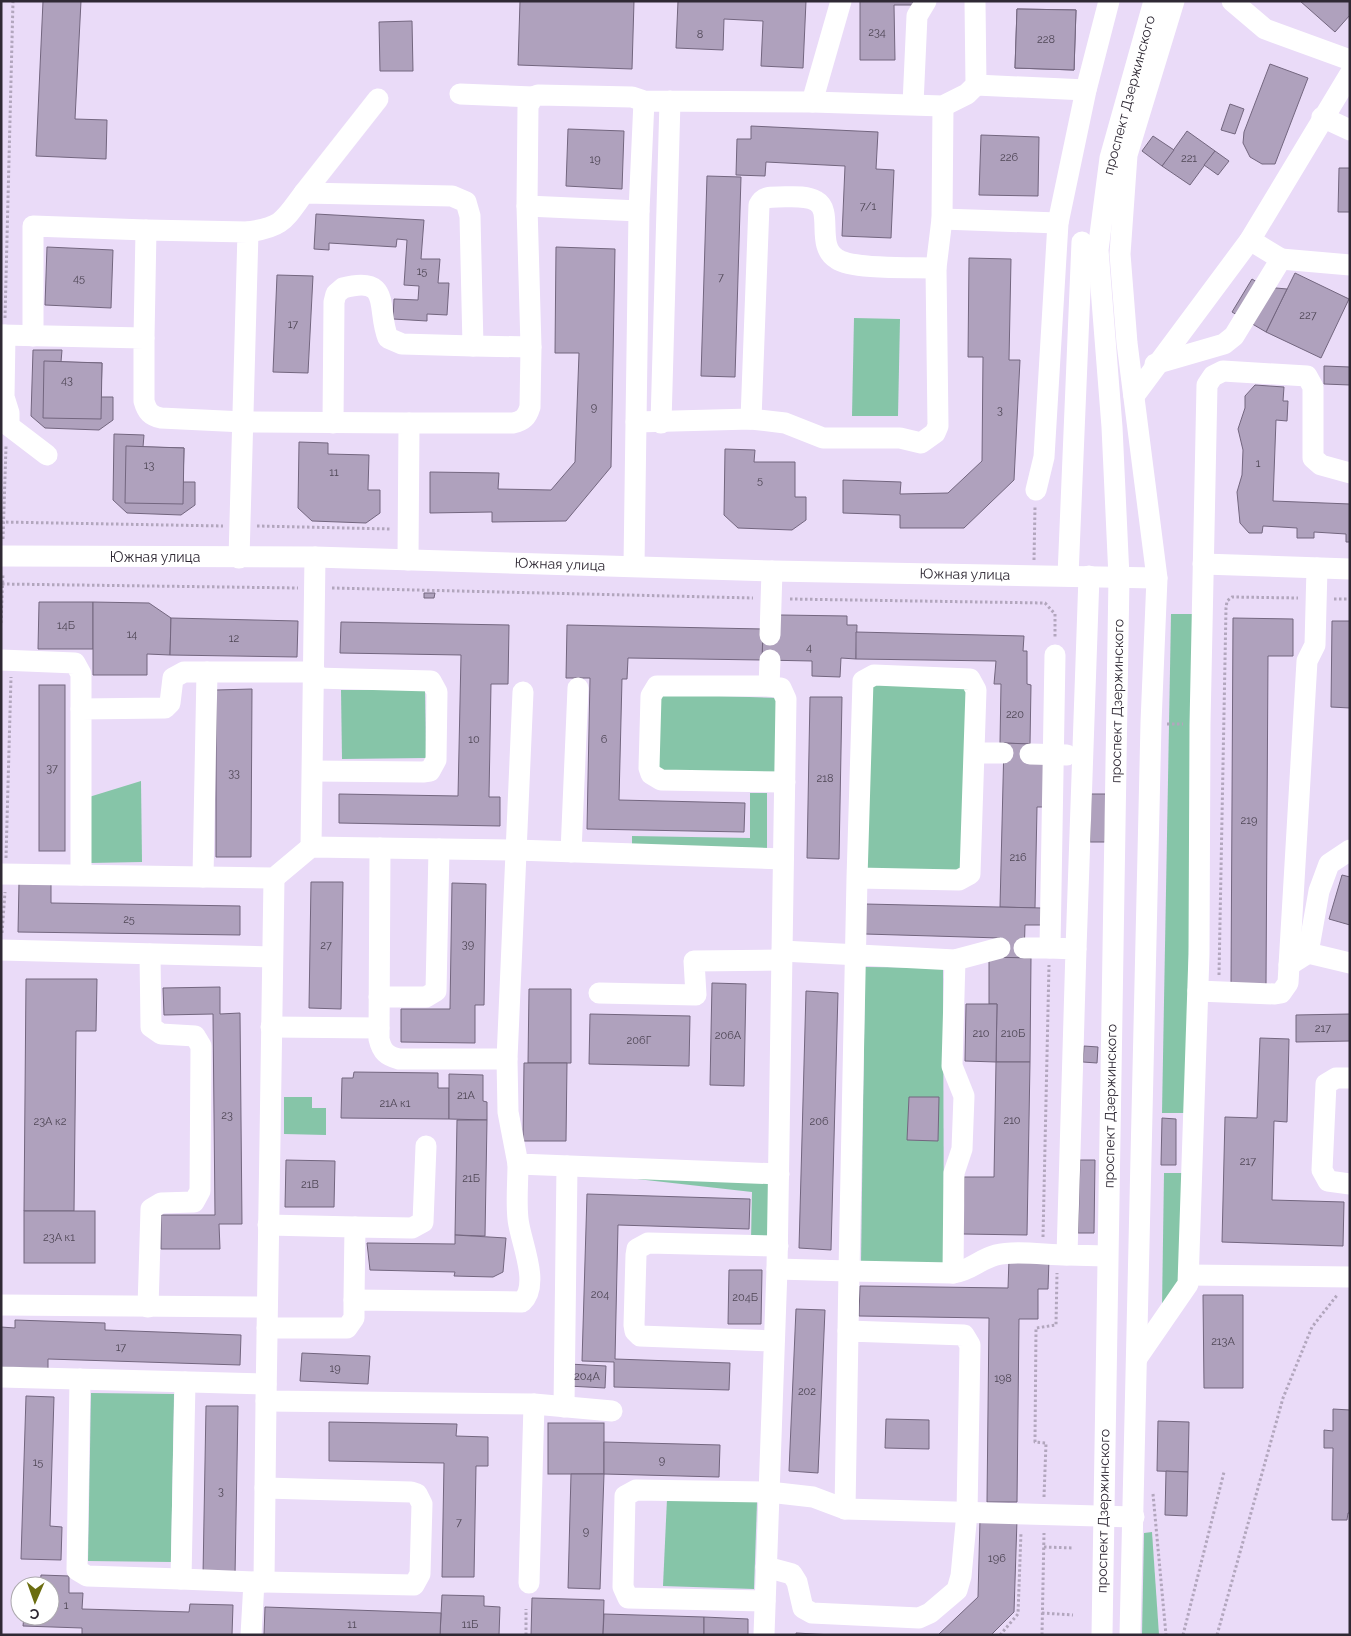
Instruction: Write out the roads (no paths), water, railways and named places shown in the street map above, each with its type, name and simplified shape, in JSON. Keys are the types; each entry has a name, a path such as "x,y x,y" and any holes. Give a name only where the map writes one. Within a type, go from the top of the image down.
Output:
{"street":[{"path":"812,102 840,1"},
{"path":"913,104 917,16 926,1"},
{"path":"146,230 144,401 147,410 153,416 244,422 512,424 521,421 527,415 530,407 531,347 527,206 528,106 533,98 538,95 632,97 644,101 812,102 943,106 967,94 976,85 975,1"},
{"path":"1036,490 1044,457 1058,223 1086,90 1109,1"},
{"name":"проспект Дзержинского","path":"1102,1635 1119,577 1112,462 1112,427 1098,250 1110,158 1154,1"},
{"name":"проспект Дзержинского","path":"1130,1635 1151,723 1157,578 1130,367 1120,254 1127,155 1174,1"},
{"path":"1232,1 1265,29 1350,60"},
{"path":"1134,396 1157,362 1250,240 1350,74"},
{"path":"976,85 1086,90"},
{"path":"460,94 533,98"},
{"path":"33,336 33,226 248,232 271,229 286,218 378,99"},
{"path":"634,566 639,211 644,101"},
{"path":"661,423 670,101"},
{"path":"636,422 661,423 751,419 785,423 823,438 900,438 921,443 928,440 935,433 938,426 936,268 942,219 943,106"},
{"path":"1322,118 1350,130"},
{"path":"304,193 452,196 466,202 470,216 473,346"},
{"path":"751,419 759,205 762,200 769,197 807,198 816,201 822,206 824,213 825,244 836,259 854,264 936,268"},
{"path":"527,206 639,211"},
{"path":"942,219 1058,223"},
{"path":"239,558 248,232"},
{"path":"1250,240 1281,259 1350,265"},
{"path":"1068,576 1082,242"},
{"path":"1130,367 1141,371 1157,362 1224,344 1234,336 1281,259"},
{"path":"333,423 334,302 336,294 343,288 366,286 374,288 380,295 383,325 388,338 402,344 531,347"},
{"path":"47,455 9,426 9,414 4,397 3,335 144,338"},
{"path":"1137,1358 1188,1284 1189,1275 1198,991 1205,394 1207,384 1212,376 1224,371 1307,376 1313,387 1313,458 1321,465 1350,473"},
{"path":"408,560 410,423"},
{"name":"Южная улица","path":"1,556 315,557 772,571 1119,577"},
{"path":"311,847 315,675 315,557"},
{"path":"1203,564 1350,569"},
{"path":"1198,991 1281,993 1288,983 1307,661 1315,645 1317,568"},
{"path":"770,635 772,571"},
{"path":"1062,1255 1076,949 1089,576"},
{"path":"1119,577 1157,578"},
{"path":"1050,948 1055,655"},
{"path":"6,660 75,663 81,674 81,875"},
{"path":"769,686 770,660"},
{"path":"203,877 207,672"},
{"path":"81,709 165,708 170,703 173,678 178,673 315,675 431,681 437,692 436,760 430,771 313,771"},
{"path":"845,1509 849,1270 856,954 863,681 874,675 970,679 976,690 970,874 959,880 858,878"},
{"path":"764,1635 778,1246 783,859 785,782 786,699 781,688 769,686 657,686 651,696 649,768 655,778 661,780 785,782"},
{"path":"571,852 578,688"},
{"path":"354,1300 522,1302 528,1292 528,1268 517,1216 518,1164 508,1112 507,1059 523,692"},
{"path":"974,752 1003,753"},
{"path":"1030,754 1082,756"},
{"path":"4,874 274,878 311,847 516,850 783,859"},
{"path":"380,848 379,1028 381,1048 387,1056 399,1059 507,1059"},
{"path":"379,997 426,997 432,996 436,991 439,849"},
{"path":"1308,953 1319,891 1329,864 1350,850"},
{"path":"251,1635 259,1582 265,1488 274,878"},
{"path":"599,994 696,995 694,961 856,954 955,960 1000,948"},
{"path":"1024,948 1076,949"},
{"path":"1,950 272,957"},
{"path":"1289,965 1308,953 1350,963"},
{"path":"148,1307 150,1209 161,1203 194,1202 200,1191 201,1046 195,1036 162,1034 151,1028 150,954"},
{"path":"952,1273 954,1173 962,1149 964,1096 952,1066 955,960"},
{"path":"271,1027 379,1028"},
{"path":"1350,1078 1336,1078 1326,1084 1322,1170 1328,1181 1350,1184"},
{"path":"268,1225 412,1228 423,1222 426,1146"},
{"path":"518,1164 779,1174"},
{"path":"564,1407 567,1166"},
{"path":"1,1304 148,1307 267,1318 347,1328 354,1318 355,1227"},
{"path":"774,1341 640,1336 635,1331 634,1325 636,1255 638,1249 648,1243 778,1246"},
{"path":"777,1269 952,1273 964,1272 987,1258 999,1254 1107,1256"},
{"path":"1189,1275 1344,1285"},
{"path":"766,1567 788,1572 795,1578 801,1603 807,1611 919,1618 930,1613 956,1590 960,1583 968,1513 969,1339 964,1334 958,1333 848,1331"},
{"path":"1,1377 185,1382 266,1392 534,1404 612,1411"},
{"path":"80,1379 77,1570 87,1576 414,1585 420,1574 422,1504 417,1494 410,1492 265,1488"},
{"path":"181,1579 185,1382"},
{"path":"528,1583 534,1404"},
{"path":"765,1601 628,1598 622,1588 625,1496 636,1490 769,1492 813,1497 845,1509 1134,1517"}]}
